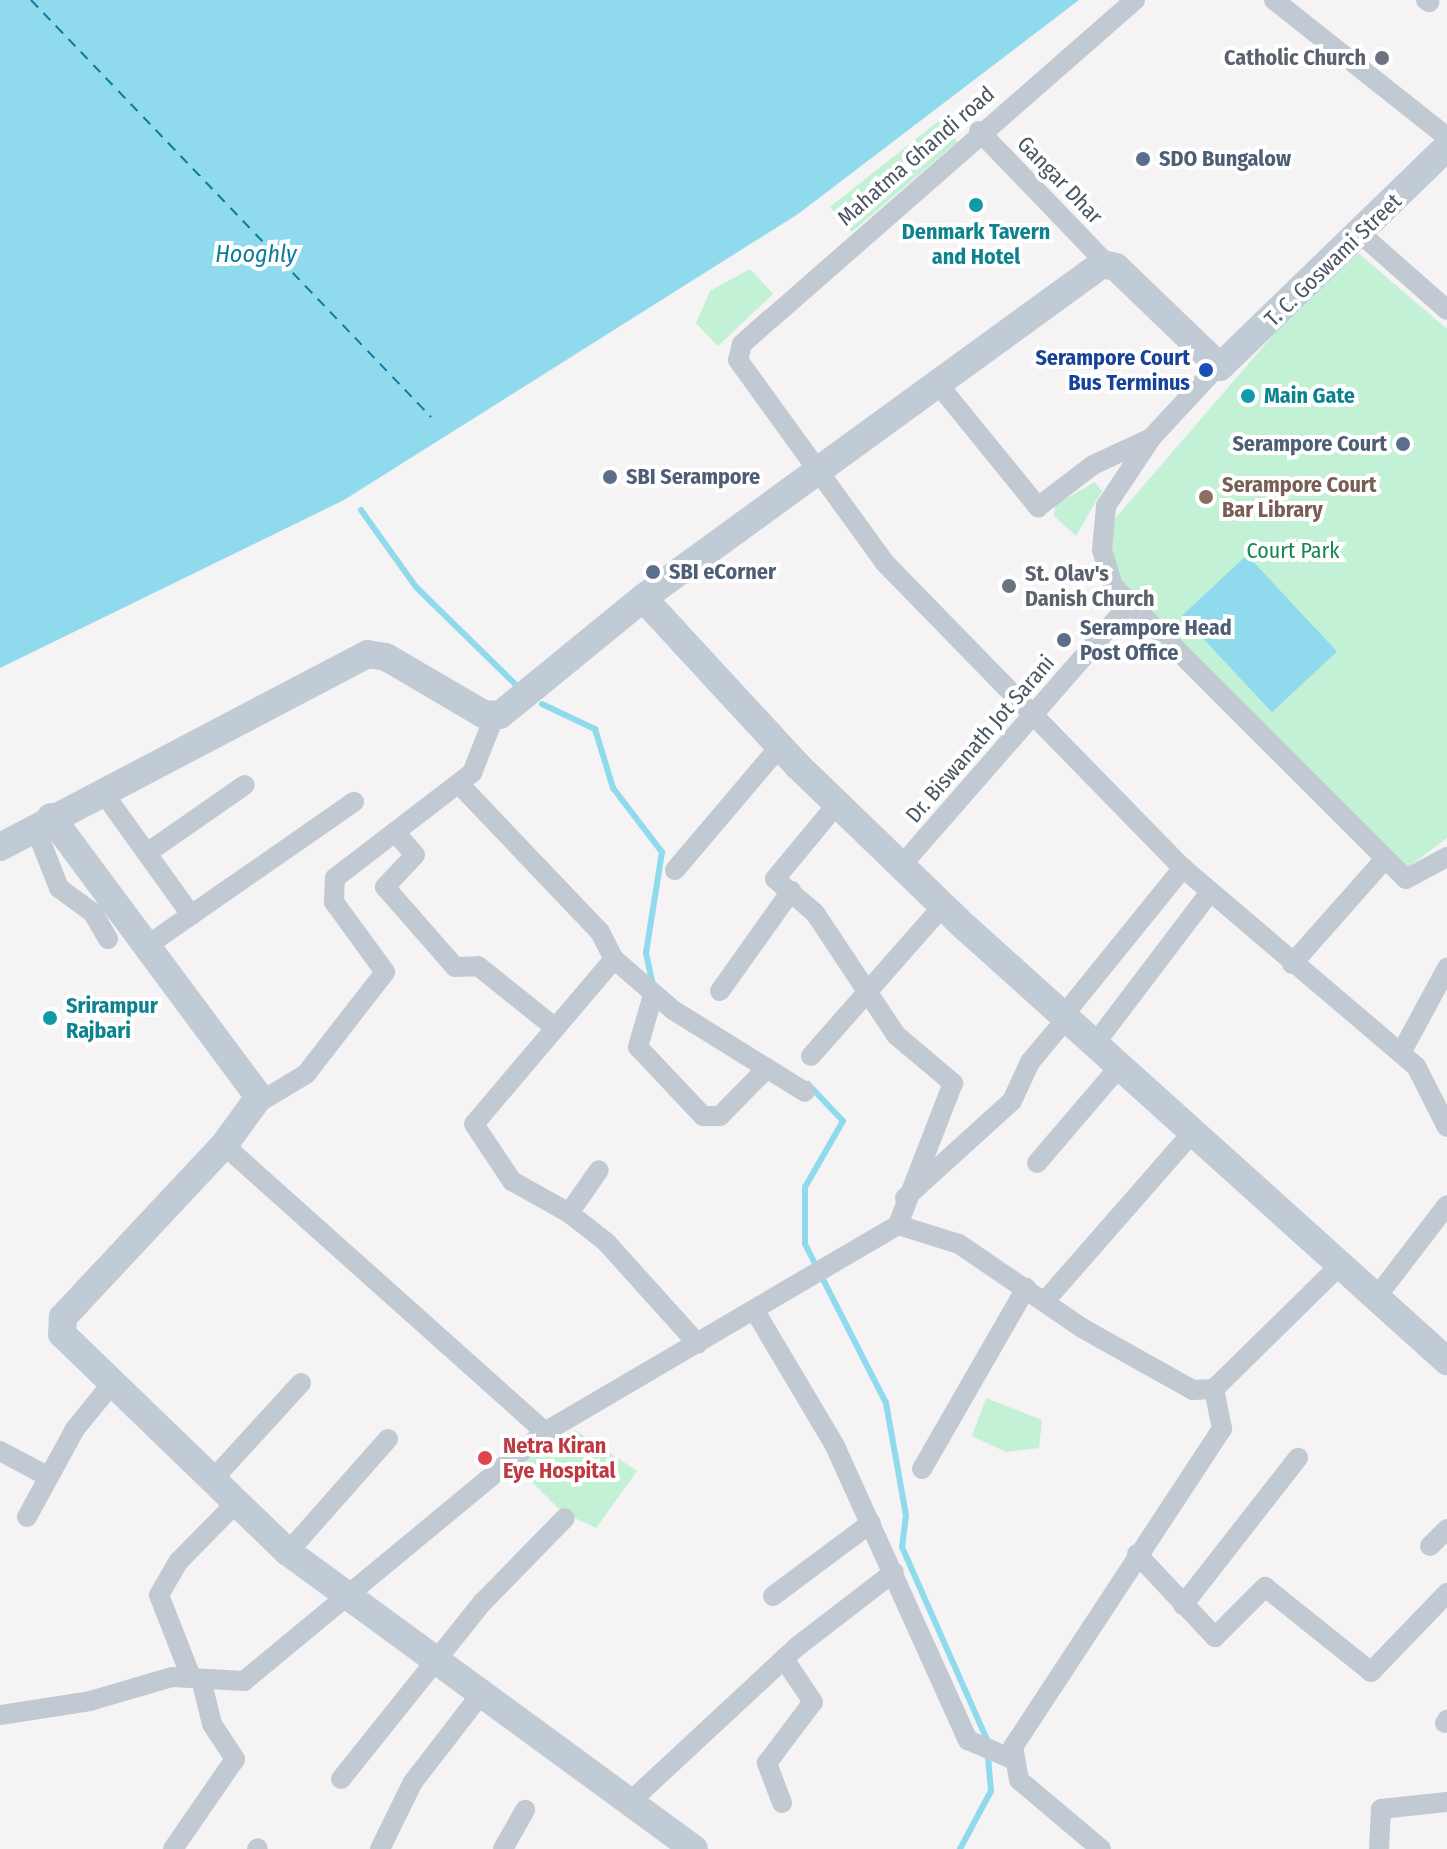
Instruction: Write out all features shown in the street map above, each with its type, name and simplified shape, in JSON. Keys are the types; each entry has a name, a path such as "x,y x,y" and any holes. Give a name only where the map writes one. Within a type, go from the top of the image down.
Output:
{"street":[{"name":"Mahatma Ghandi road","path":"821,472 737,356 979,131 1135,0"},
{"path":"1274,0 1447,137"},
{"name":"Gangar Dhar","path":"979,131 1106,263"},
{"name":"T. C. Goswami Street","path":"1216,368 1362,235 1447,147"},
{"path":"1362,235 1447,310"},
{"path":"676,1844 631,1801 484,1690 288,1552 216,1476 62,1334 60,1322 224,1145 258,1103 306,1074 382,978 382,961 330,892 335,878 460,785 479,762 495,715 643,598 1106,263 1216,368 1152,437 1102,523 1105,566 1127,607 1409,880 1447,857"},
{"path":"938,384 1038,507 1093,465 1152,437"},
{"path":"821,472 884,562 1183,868 1424,1076 1447,1127"},
{"path":"643,598 780,746 943,906 1447,1361"},
{"name":"Dr. Biswanath Jot Sarani","path":"901,866 1127,607"},
{"path":"0,847 367,654 495,715"},
{"path":"675,870 780,746"},
{"path":"147,853 245,785"},
{"path":"460,785 600,932 614,959 653,995 805,1092"},
{"path":"102,791 191,915"},
{"path":"148,945 354,802"},
{"path":"0,1715 196,1678 246,1680 347,1592 545,1432 822,1274 898,1225 905,1198 953,1083 896,1035 871,988 791,891 775,879 776,870 837,804"},
{"path":"43,822 54,881 93,913 108,939"},
{"path":"43,822 148,945 253,1084 258,1103"},
{"path":"395,832 415,855 385,887 455,967 478,966 553,1026"},
{"path":"1292,964 1385,859"},
{"path":"905,1198 1012,1101 1030,1062 1183,868"},
{"path":"720,991 791,891"},
{"path":"1094,1045 1210,892"},
{"path":"811,1056 943,906"},
{"path":"614,959 553,1026 474,1124 512,1181 569,1213 606,1242 698,1344"},
{"path":"1401,1053 1445,978"},
{"path":"653,995 638,1047 703,1116 720,1116 767,1068"},
{"path":"1037,1163 1119,1067"},
{"path":"1045,1301 1192,1133"},
{"path":"224,1145 545,1432"},
{"path":"569,1213 599,1170"},
{"path":"1375,1299 1447,1205"},
{"path":"898,1225 952,1240 1181,1386 1214,1389 1339,1266"},
{"path":"922,1469 1026,1288"},
{"path":"755,1311 871,1523 968,1740 1012,1759"},
{"path":"27,1517 47,1476 114,1381"},
{"path":"216,1476 301,1383"},
{"path":"1101,1849 1019,1780 1012,1759 1025,1721 1222,1429 1214,1389"},
{"path":"288,1552 388,1439"},
{"path":"0,1451 47,1476"},
{"path":"1183,1605 1298,1458"},
{"path":"173,1849 235,1759 212,1724 161,1589 238,1501"},
{"path":"341,1779 440,1658 565,1518"},
{"path":"773,1596 871,1523"},
{"path":"1430,1546 1447,1529"},
{"path":"1137,1554 1183,1605 1218,1637 1258,1590 1270,1588 1371,1672 1447,1593"},
{"path":"631,1801 784,1659 894,1572"},
{"path":"782,1803 767,1763 813,1702 784,1659"},
{"path":"380,1849 413,1782 484,1690"},
{"path":"1379,1849 1381,1809 1447,1802"},
{"path":"503,1849 525,1810"}],"green space":[{"path":"941,119 957,142 852,232 830,207"},
{"name":"Court Park","path":"1350,246 1447,329 1447,838 1407,868 1284,747 1107,596 1113,521"},
{"path":"750,269 773,294 718,346 696,323 710,291"},
{"path":"1095,482 1102,491 1076,536 1054,516 1055,505"},
{"path":"986,1398 1042,1420 1039,1448 1006,1452 972,1436"},
{"path":"575,1430 637,1471 596,1528 562,1512 510,1460"}],"water":[{"name":"Hooghly","path":"0,0 1079,0 798,214 344,500 0,668"},
{"path":"1247,555 1337,652 1272,712 1182,616"}],"waterway":[{"path":"361,510 416,587 518,687"},
{"path":"542,704 595,729 613,788 662,852 646,953 652,982"},
{"path":"808,1084 843,1121 805,1187 805,1244 886,1403 906,1515 902,1547 988,1742"},
{"path":"960,1849 991,1791 988,1753"}],"ferry route":[{"path":"31,0 431,417"}],"place":[{"name":"Catholic Church","path":"1382,58"},
{"name":"SDO Bungalow","path":"1143,159"},
{"name":"Denmark Tavern and Hotel","path":"976,205"},
{"name":"Serampore Court Bus Terminus","path":"1206,370"},
{"name":"Main Gate","path":"1248,396"},
{"name":"Serampore Court","path":"1403,444"},
{"name":"SBI Serampore","path":"610,477"},
{"name":"Serampore Court Bar Library","path":"1206,497"},
{"name":"SBI eCorner","path":"653,572"},
{"name":"St. Olav's Danish Church","path":"1009,586"},
{"name":"Serampore Head Post Office","path":"1064,640"},
{"name":"Srirampur Rajbari","path":"50,1018"},
{"name":"Netra Kiran Eye Hospital","path":"485,1458"}]}
